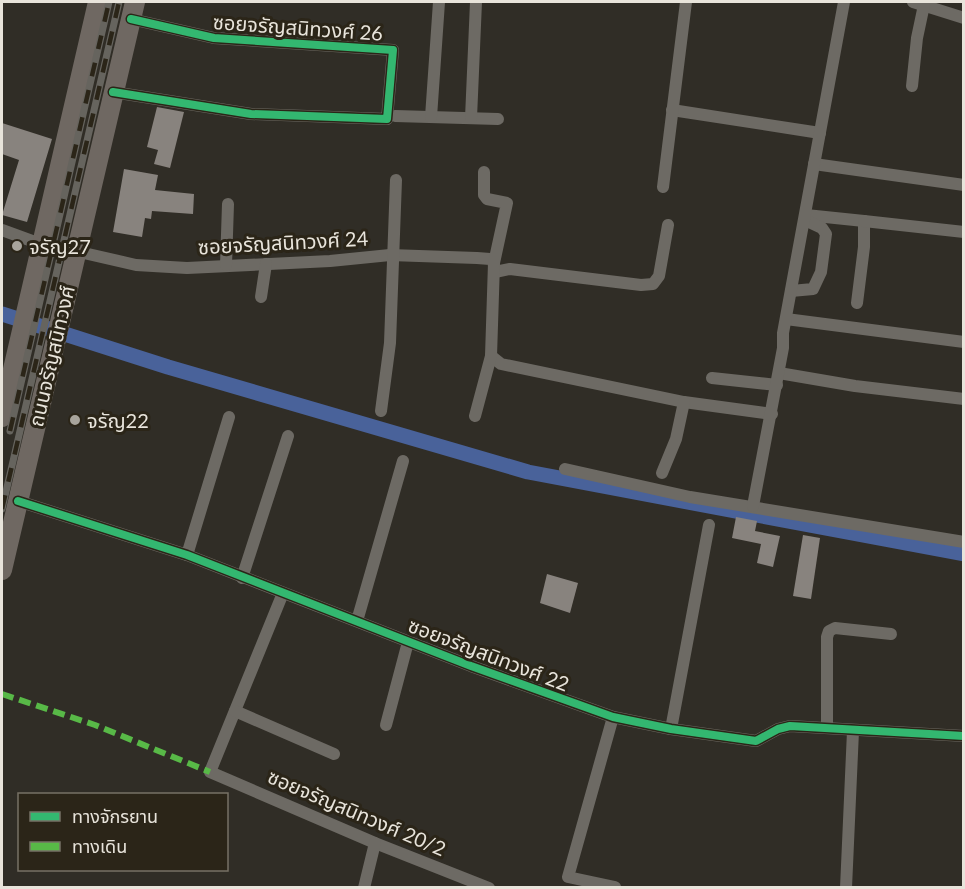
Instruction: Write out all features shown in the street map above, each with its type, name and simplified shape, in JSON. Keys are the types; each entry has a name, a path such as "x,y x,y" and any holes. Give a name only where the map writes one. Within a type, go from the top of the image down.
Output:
{"main road":[{"name":"ถนนจรัญสนิทวงศ์","path":"2,417 44,245 98,2"},
{"name":"ถนนจรัญสนิทวงศ์","path":"2,570 58,319 133,10"}],"street":[{"path":"431,117 439,2"},
{"path":"471,118 476,2"},
{"path":"663,188 686,2"},
{"path":"753,506 772,414 786,319 844,2"},
{"path":"912,86 918,3 963,18"},
{"name":"ซอยจรัญสนิทวงศ์ 26","path":"113,92 251,114 387,119 393,50 214,38 133,10"},
{"path":"672,110 820,134"},
{"path":"395,116 498,119"},
{"path":"814,164 963,185"},
{"path":"476,416 491,356 494,267 507,203 487,199 484,195 484,172"},
{"path":"381,411 390,342 396,180"},
{"path":"226,265 228,204"},
{"path":"805,217 963,232"},
{"path":"791,291 813,289 821,272 826,234 822,228 805,217"},
{"path":"857,303 864,247 864,221"},
{"name":"ซอยจรัญสนิทวงศ์ 24","path":"75,251 136,265 186,268 395,255 477,258 490,259 494,267 641,285 652,284 659,276 668,225"},
{"path":"2,230 44,245"},
{"path":"261,297 266,264"},
{"path":"786,319 963,342"},
{"path":"491,356 501,364 684,402 772,414"},
{"path":"712,378 778,379 963,399"},
{"path":"662,473 676,439 684,402"},
{"path":"187,555 229,417"},
{"path":"242,578 288,436"},
{"path":"357,621 404,461"},
{"path":"565,469 649,489 963,542"},
{"name":"ซอยจรัญสนิทวงศ์ 22","path":"18,501 187,555 408,642 613,717 671,729 756,741 790,726 963,736"},
{"path":"671,729 709,525"},
{"path":"283,593 235,711 334,754"},
{"path":"827,728 826,637 829,631 835,628 891,634"},
{"path":"386,725 408,642"},
{"name":"ซอยจรัญสนิทวงศ์ 20/2","path":"235,711 210,772 463,883 489,888"},
{"path":"613,717 568,877 615,886"},
{"path":"846,888 853,731"},
{"path":"364,888 375,843"}],"building":[{"path":"157,107 184,112 170,168 154,164 158,150 147,147"},
{"path":"2,123 52,139 27,222 2,215 19,160 2,154"},
{"path":"124,169 158,175 155,190 194,194 193,214 152,211 151,219 145,218 142,237 113,232"},
{"path":"736,517 757,521 755,531 780,536 773,567 757,563 761,544 732,538"},
{"path":"803,535 820,538 811,599 793,596"},
{"path":"547,574 578,583 570,613 540,603"}],"waterway":[{"path":"2,314 168,367 528,472 964,554"}],"railway":[{"path":"10,431 109,2"},
{"path":"2,509 119,2"}],"marked path":[{"path":"2,694 95,725 210,772"}],"cycle path":[{"path":"113,92 251,114 387,119 393,50 214,38 131,19"},
{"path":"18,501 187,555 471,666 613,717 671,729 756,741 778,729 790,726 964,736"}],"place":[{"name":"จรัญ27","path":"17,246"},
{"name":"จรัญ22","path":"75,420"}]}
